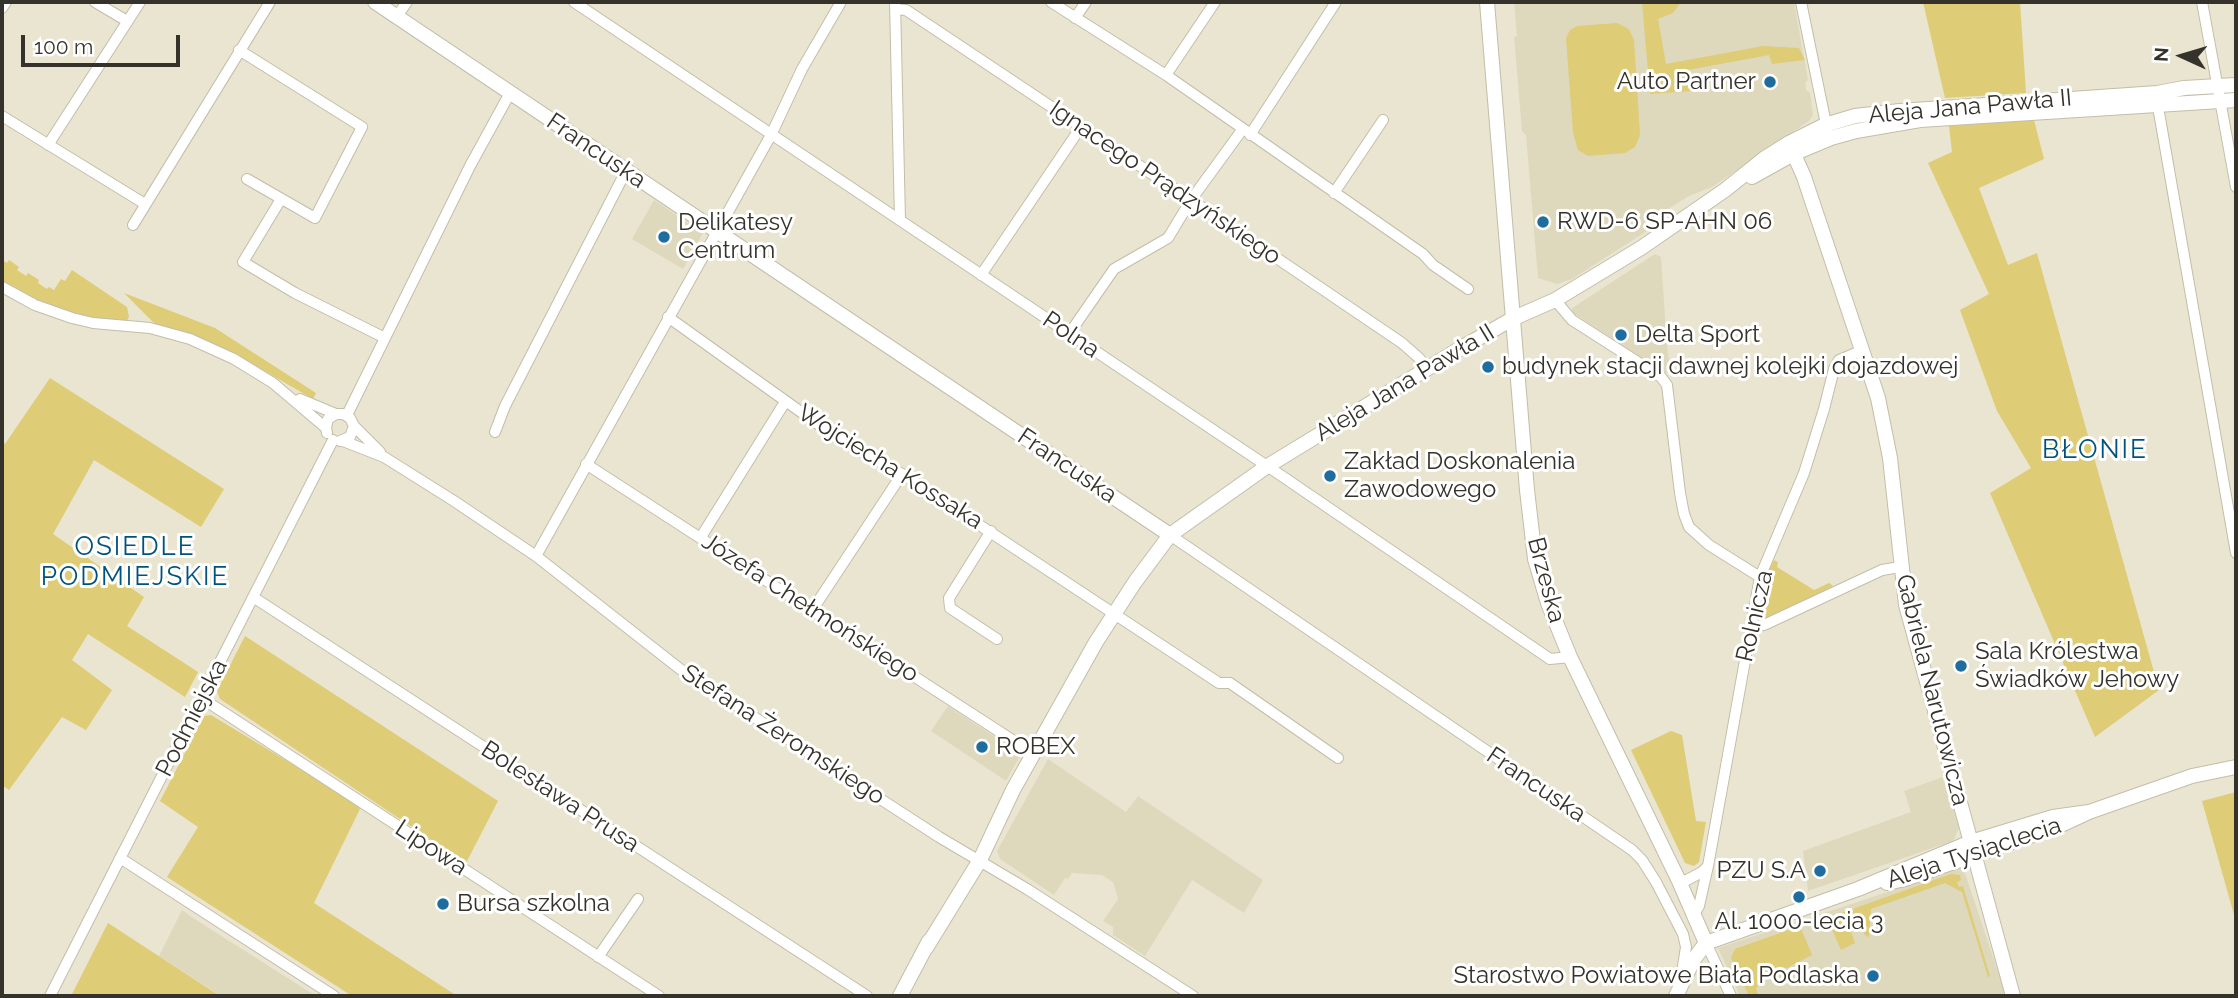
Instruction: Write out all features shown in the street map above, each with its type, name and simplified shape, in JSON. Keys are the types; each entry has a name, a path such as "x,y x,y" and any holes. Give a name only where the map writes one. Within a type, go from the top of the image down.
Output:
{"street":[{"path":"2,8 6,2"},
{"path":"95,2 127,21"},
{"path":"48,145 140,2"},
{"path":"133,225 270,2"},
{"name":"Francuska","path":"375,2 1170,535 1632,850 1656,882 1683,934 1686,947 1678,991"},
{"path":"397,16 407,2"},
{"name":"Polna","path":"574,2 1550,659 1570,657"},
{"path":"536,556 771,135 802,69 841,2"},
{"path":"1051,2 1166,75 1423,254 1433,265 1468,289"},
{"path":"1075,18 1086,2"},
{"path":"1166,75 1215,2"},
{"path":"1069,334 1114,269 1168,238 1191,200 1246,133 1336,2"},
{"name":"Brzeska","path":"1487,2 1535,559 1548,603 1570,657 1679,881 1731,996"},
{"path":"1801,2 1824,136 1811,153 1805,179"},
{"path":"2202,2 2236,187"},
{"path":"895,6 900,220"},
{"name":"Ignacego Prądzyńskiego","path":"895,6 906,10 1402,343 1427,369"},
{"path":"239,50 362,127 315,218 247,179"},
{"path":"2219,93 2227,93 2236,87"},
{"path":"326,428 328,419 341,415 385,338 470,166 510,93"},
{"name":"Aleja Jana Pawła II","path":"900,996 1115,612 1170,535 1266,467 1514,318 1555,300 1641,248 1792,148 1824,136 1920,120 2032,107 2219,93 2236,100"},
{"path":"2157,98 2236,553"},
{"path":"2,116 145,204"},
{"path":"1334,193 1382,120"},
{"path":"981,275 1081,127"},
{"name":"Gabriela Narutowicza","path":"1792,148 1805,179 1878,398 1890,458 1906,605 2013,996"},
{"path":"495,432 505,406 626,171"},
{"path":"281,199 243,262 295,293 385,338"},
{"path":"2,287 35,305 72,318 93,323 150,328 190,339 234,359 288,393 341,415 354,426 350,437 338,440 288,393"},
{"path":"1555,300 1572,320 1661,377 1667,386 1680,493 1689,527 1709,545 1760,577"},
{"name":"Wojciecha Kossaka","path":"668,317 843,442 902,474 1115,612"},
{"name":"Rolnicza","path":"1694,914 1699,906 1708,866 1760,577 1804,473 1834,369 1839,360 1863,350"},
{"path":"701,537 785,402"},
{"name":"Stefana Żeromskiego","path":"354,426 384,457"},
{"name":"Stefana Żeromskiego","path":"338,440 384,457 536,556 680,669 1193,996"},
{"name":"Podmiejska","path":"50,996 253,597 338,440"},
{"name":"Józefa Chełmońskiego","path":"586,464 1034,754"},
{"path":"813,609 902,474"},
{"path":"992,531 949,598 950,608 997,639"},
{"path":"1751,625 1764,625 1882,570 1900,567"},
{"name":"Bolesława Prusa","path":"253,597 867,996"},
{"path":"1115,612 1219,683 1230,683 1338,758"},
{"name":"Lipowa","path":"203,699 659,996"},
{"name":"Aleja Tysiąclecia","path":"1706,943 1858,889 1901,869 1973,849 2053,817 2089,812 2192,776 2236,767"},
{"path":"120,858 334,996"},
{"path":"1679,881 1687,880 1708,866"},
{"path":"598,957 638,899"},
{"path":"1678,991 1694,959 1706,943"}],"shaded area":[{"path":"1514,2 1794,2 1808,80 1805,83 1806,90 1810,93 1813,115 1809,121 1712,187 1689,196 1662,213 1658,224 1572,279 1557,284 1538,278 1526,135 1522,131 1514,37 1517,36"},
{"path":"1642,2 1681,2 1673,13 1658,19 1666,64 1763,46 1799,48 1805,60 1772,64 1769,55 1688,70 1692,91 1650,94"},
{"path":"1923,2 2020,2 2026,93 1945,98"},
{"path":"1617,23 1629,29 1634,40 1640,135 1635,147 1625,153 1588,156 1578,150 1573,133 1566,38 1570,30 1577,26"},
{"path":"2034,120 2044,159 1979,188 2008,265 2037,253 2159,690 2095,737 1990,493 2031,468 1997,411 1960,310 1989,294 1928,163 1952,152 1949,126"},
{"path":"654,200 703,233 683,269 632,239"},
{"path":"1655,254 1661,257 1671,374 1662,372 1572,312 1572,308"},
{"path":"2,260 7,263 9,260 26,276 28,273 47,289 49,287 54,290 61,279 65,281 72,270 127,307 129,317 126,322 89,317 41,303 2,282"},
{"path":"124,293 215,328 316,393 313,399 244,359 154,323"},
{"path":"50,378 224,489 201,527 94,460 53,534 144,597 127,626 198,672 185,697 88,634 72,660 112,690 86,730 62,717 9,790 2,785 2,442 5,444"},
{"path":"1774,560 1778,562 1777,567 1814,590 1829,583 1833,586 1768,620 1757,621 1765,580"},
{"path":"245,636 498,801 466,863 220,699 217,691"},
{"path":"948,706 1021,754 1006,781 931,731"},
{"path":"211,715 358,804 360,809 314,903 457,996 352,996 167,877 198,827 160,801 204,716"},
{"path":"1671,731 1682,735 1696,821 1706,822 1699,862 1694,866 1685,863 1631,750"},
{"path":"1048,759 1126,812 1138,796 1263,880 1244,913 1192,880 1145,956 1113,935 1113,927 1103,921 1118,899 1113,882 1102,875 1072,873 1068,879 1065,878 1054,895 1000,859 997,851"},
{"path":"1943,777 1959,828 1953,841 1808,891 1803,851 1911,812 1904,791"},
{"path":"2236,792 2236,922 2202,801"},
{"path":"1963,867 2006,996 1740,996 1718,948"},
{"path":"1951,874 1960,875 1961,880 1957,882 1959,887 1963,886 1990,976 1988,977 1962,892 1945,883 1871,909 1869,937 1861,927 1851,931 1855,943 1841,950 1827,918"},
{"path":"182,910 316,996 221,996 159,956"},
{"path":"108,923 220,996 71,996"},
{"path":"1800,926 1812,955 1760,982 1756,989 1759,996 1749,996 1731,958 1735,949"}],"place":[{"name":"Auto Partner","path":"1770,82"},
{"name":"RWD-6 SP-AHN 06","path":"1543,222"},
{"name":"Delikatesy Centrum","path":"664,237"},
{"name":"Delta Sport","path":"1621,335"},
{"name":"budynek stacji dawnej kolejki dojazdowej","path":"1488,367"},
{"name":"Zakład Doskonalenia Zawodowego","path":"1330,476"},
{"name":"Sala Królestwa Świadków Jehowy","path":"1961,666"},
{"name":"ROBEX","path":"982,747"},
{"name":"PZU S.A","path":"1820,871"},
{"name":"Al. 1000-lecia 3","path":"1799,897"},
{"name":"Bursa szkolna","path":"443,904"},
{"name":"Starostwo Powiatowe Biała Podlaska","path":"1873,976"}],"district":[{"name":"BŁONIE","path":"2095,450"},
{"name":"OSIEDLE PODMIEJSKIE","path":"135,562"}]}
